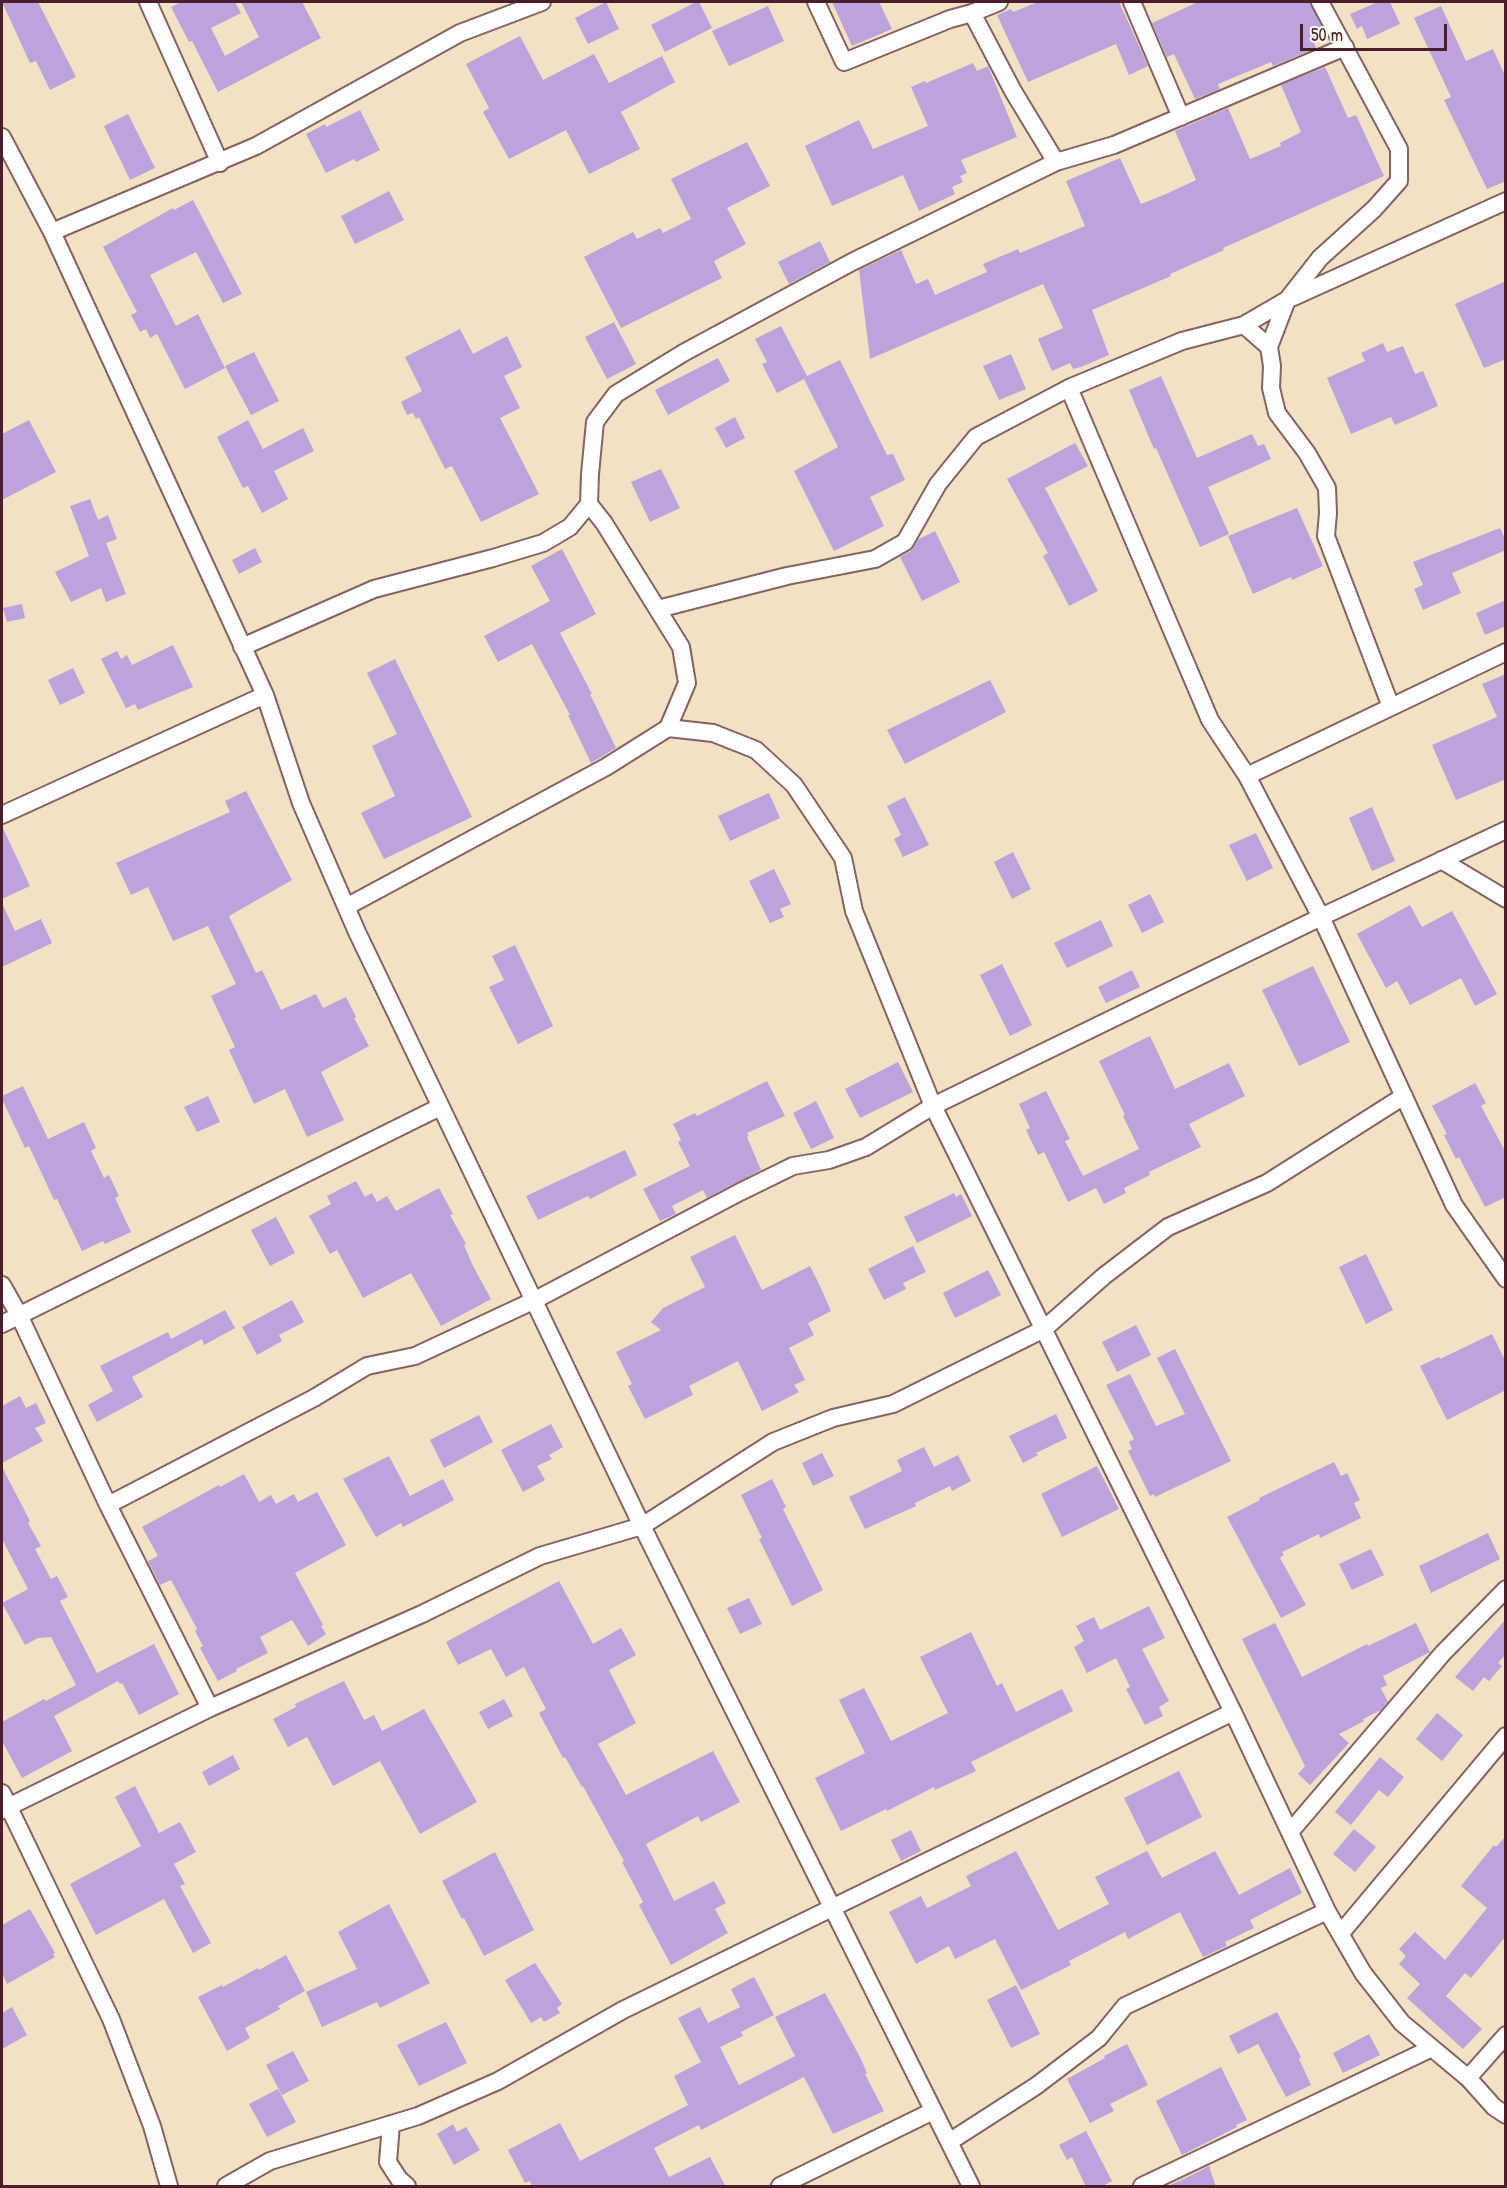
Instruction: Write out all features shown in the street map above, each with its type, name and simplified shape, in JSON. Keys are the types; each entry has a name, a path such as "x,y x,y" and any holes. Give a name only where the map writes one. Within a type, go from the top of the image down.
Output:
{"street":[{"path":"148,2 220,163"},
{"path":"52,232 220,163 256,146 460,33 542,2"},
{"path":"816,2 844,62 950,19 999,2"},
{"path":"1132,2 1181,117"},
{"path":"1320,2 1399,149 1399,181 1374,209 1320,258 1287,300 1269,347 1272,366 1271,388 1277,413 1307,453 1327,488 1326,536 1391,707"},
{"path":"972,13 1013,91 1056,162"},
{"path":"242,647 374,589 543,543 570,527 589,504 595,422 616,394 685,352 852,262 1056,162 1114,145 1345,47"},
{"path":"2,137 52,232 265,695 301,803 346,907 440,1107 642,1526 971,2187"},
{"path":"658,609 787,576 875,559 905,542 938,484 976,437 1070,388 1182,341 1244,325 1287,300 1506,201"},
{"path":"1244,325 1269,347"},
{"path":"1070,388 1210,720 1247,776 1321,917 1454,1205 1506,1279"},
{"path":"346,907 606,767 668,728 687,683 681,647 604,523 589,504"},
{"path":"1247,776 1506,652"},
{"path":"2,815 265,695"},
{"path":"668,728 713,733 756,750 794,785 843,858 854,911 933,1106 1233,1712 1327,1911 1363,1973 1402,2023 1468,2078 1494,2107 1506,2115"},
{"path":"108,1505 314,1398 368,1366 415,1356 535,1300 793,1166 829,1160 866,1147 933,1106 1321,917 1506,830"},
{"path":"1441,860 1506,899"},
{"path":"169,2187 152,2126 111,2019 4,1803 422,1614 540,1556 642,1526 773,1442 833,1418 893,1404 1044,1329 1104,1276 1168,1227 1267,1183 1404,1096"},
{"path":"2,1324 440,1107"},
{"path":"2,1285 19,1315 108,1505 210,1708"},
{"path":"1290,1832 1443,1653 1506,1589"},
{"path":"226,2187 270,2161 418,2116 498,2081 623,2010 1233,1712"},
{"path":"1341,1933 1506,1736"},
{"path":"949,2142 1036,2086 1099,2038 1125,2006 1327,1911"},
{"path":"1468,2078 1506,2035"},
{"path":"1142,2187 1432,2048"},
{"path":"780,2187 933,2111"},
{"path":"391,2124 388,2162 407,2187"}],"building":[{"path":"2,2 38,2 76,77 50,90 36,61 30,63"},
{"path":"181,2 235,2 241,13 211,28 225,56 259,37 241,2 302,2 321,38 218,92 192,41 189,42 171,7"},
{"path":"606,2 619,29 588,44 575,18"},
{"path":"699,2 712,28 665,52 651,25"},
{"path":"832,2 879,2 892,29 852,46"},
{"path":"1038,2 1119,2 1148,66 1129,75 1116,44 1028,82 997,15 1011,9 1013,12"},
{"path":"1198,2 1310,2 1327,37 1314,43 1316,48 1273,66 1271,62 1218,84 1220,89 1195,99 1174,54 1167,57 1152,23"},
{"path":"1378,2 1390,2 1400,24 1367,39 1362,26 1357,29 1350,14"},
{"path":"768,6 784,41 729,66 712,31"},
{"path":"1441,6 1466,61 1493,49 1506,78 1506,181 1487,189 1444,100 1451,97 1414,18"},
{"path":"520,36 543,80 594,54 609,83 662,56 675,82 621,112 640,149 589,174 566,130 509,159 483,112 489,108 466,64"},
{"path":"973,63 977,71 988,66 1017,137 961,160 967,173 960,176 963,182 952,187 955,194 919,211 903,175 832,206 805,146 859,120 873,149 928,126 911,87"},
{"path":"1325,67 1348,118 1356,115 1384,176 1223,248 1224,250 1170,274 1171,276 1092,310 1109,355 1081,367 1073,369 1070,363 1052,371 1038,339 1063,328 1043,284 870,359 859,270 901,250 916,284 928,279 935,295 987,272 983,264 1018,249 1020,253 1085,226 1066,181 1120,158 1141,204 1166,194 1196,180 1175,131 1228,108 1250,159 1281,146 1280,143 1301,132 1281,85"},
{"path":"360,110 380,150 356,162 354,159 326,173 306,134"},
{"path":"128,114 155,168 130,180 104,126"},
{"path":"747,142 770,186 727,208 746,244 714,261 722,278 621,328 584,257 633,232 637,239 660,228 663,233 691,219 671,179"},
{"path":"389,191 404,220 355,244 341,216"},
{"path":"193,200 242,294 223,303 196,252 150,275 176,326 198,314 225,368 185,389 157,334 150,338 146,329 140,332 131,315 137,312 103,247 173,208 174,210"},
{"path":"820,241 830,262 789,284 778,262"},
{"path":"1506,281 1506,359 1484,368 1455,304"},
{"path":"614,322 636,364 607,379 585,337"},
{"path":"781,326 807,376 840,360 887,455 893,454 905,480 870,497 884,526 834,551 794,471 838,447 804,379 777,393 762,364 767,362 755,339"},
{"path":"460,329 473,354 507,336 522,367 504,376 520,408 500,418 539,494 481,522 452,466 445,469 419,417 416,419 413,413 407,415 401,402 422,391 405,357"},
{"path":"1383,343 1387,352 1403,346 1415,374 1423,371 1438,406 1395,425 1391,417 1351,434 1327,378 1365,361 1361,353"},
{"path":"254,352 279,401 251,415 225,366"},
{"path":"1011,354 1026,389 999,400 983,366"},
{"path":"718,358 730,381 668,415 655,390"},
{"path":"1161,376 1197,458 1252,434 1258,446 1264,444 1271,459 1208,487 1229,534 1200,547 1129,390"},
{"path":"735,417 745,438 726,448 715,428"},
{"path":"29,420 56,472 2,500 2,434"},
{"path":"248,420 263,449 303,428 314,451 274,471 288,499 262,513 248,486 243,488 217,437"},
{"path":"1075,443 1088,466 1045,488 1098,591 1069,606 1043,556 1048,553 1007,479"},
{"path":"661,469 680,508 650,522 631,482"},
{"path":"90,499 98,520 108,515 117,539 106,543 126,594 106,602 101,588 71,602 55,572 89,556 70,506"},
{"path":"1297,508 1323,566 1253,594 1228,536"},
{"path":"1500,528 1506,541 1506,550 1452,573 1461,593 1423,610 1414,589 1423,585 1413,562"},
{"path":"935,531 960,582 922,601 900,557 911,551 919,539"},
{"path":"255,548 262,562 239,574 232,560"},
{"path":"562,549 596,614 560,633 592,694 590,694 616,748 591,763 568,715 570,715 532,644 498,662 484,636 550,601 531,566"},
{"path":"1506,600 1506,626 1485,635 1476,613"},
{"path":"22,604 25,618 7,622 3,608"},
{"path":"173,645 193,687 138,710 135,704 126,708 101,659 117,651 121,659 127,655 132,665"},
{"path":"395,659 472,817 384,859 361,813 395,796 372,746 397,734 367,673"},
{"path":"73,668 85,693 60,705 48,680"},
{"path":"1506,674 1506,779 1456,800 1432,745 1497,717 1482,684"},
{"path":"990,680 1006,712 905,764 887,730"},
{"path":"246,791 292,880 229,916 256,973 262,970 281,1010 316,994 323,1008 346,997 369,1046 321,1072 344,1120 307,1137 285,1089 254,1104 229,1050 235,1047 211,996 236,984 208,926 173,941 148,887 131,895 116,863 230,812 225,801"},
{"path":"769,793 780,818 730,841 718,816"},
{"path":"905,797 929,845 903,857 894,839 901,835 887,806"},
{"path":"1372,807 1395,861 1372,871 1349,818"},
{"path":"2,826 30,886 2,899"},
{"path":"1256,833 1273,868 1247,881 1229,845"},
{"path":"1013,852 1031,889 1012,899 994,862"},
{"path":"774,869 791,904 780,909 784,917 770,923 749,881"},
{"path":"1150,894 1164,922 1142,933 1128,905"},
{"path":"2,903 15,931 41,919 52,943 2,967"},
{"path":"1410,905 1422,927 1452,911 1497,994 1475,1006 1461,978 1410,1005 1397,981 1386,988 1357,934"},
{"path":"1101,920 1113,946 1067,968 1054,943"},
{"path":"515,945 553,1026 518,1044 489,987 504,980 492,956"},
{"path":"1002,964 1032,1025 1010,1036 980,975"},
{"path":"1313,966 1350,1042 1299,1066 1262,990"},
{"path":"1132,970 1140,987 1106,1003 1098,987"},
{"path":"1150,1036 1175,1089 1229,1063 1245,1096 1189,1124 1201,1147 1149,1172 1150,1175 1124,1188 1126,1193 1104,1204 1096,1188 1068,1202 1044,1152 1038,1155 1026,1130 1030,1128 1019,1104 1046,1091 1070,1139 1065,1141 1083,1176 1139,1149 1099,1061"},
{"path":"898,1062 913,1092 860,1118 845,1089"},
{"path":"767,1081 785,1116 747,1133 761,1170 707,1198 703,1190 672,1206 676,1214 660,1221 643,1189 690,1166 678,1142 681,1140 673,1124 695,1113 697,1116"},
{"path":"1475,1083 1486,1103 1481,1106 1506,1153 1506,1197 1485,1207 1459,1157 1456,1159 1444,1135 1447,1134 1432,1106"},
{"path":"23,1086 48,1139 84,1122 96,1148 91,1151 104,1178 109,1175 119,1196 115,1198 131,1232 82,1251 57,1199 54,1200 29,1146 25,1148 2,1099 2,1096"},
{"path":"208,1096 220,1122 197,1132 184,1107"},
{"path":"816,1101 834,1138 811,1149 793,1113"},
{"path":"625,1150 637,1175 590,1199 588,1196 538,1220 526,1196"},
{"path":"356,1181 365,1197 372,1193 377,1202 387,1196 396,1211 439,1188 453,1214 450,1215 466,1244 464,1245 472,1264 491,1299 441,1326 411,1273 363,1298 337,1250 330,1254 309,1216 331,1204 327,1196"},
{"path":"954,1193 956,1197 961,1194 972,1216 917,1243 904,1217"},
{"path":"276,1217 295,1253 270,1266 251,1230"},
{"path":"735,1235 762,1290 810,1266 819,1284 831,1311 808,1323 814,1335 789,1348 805,1380 794,1385 799,1392 762,1411 738,1361 689,1386 693,1395 645,1419 628,1386 632,1384 616,1352 661,1330 651,1322 663,1308 705,1287 690,1257"},
{"path":"913,1246 926,1272 903,1283 906,1289 884,1300 868,1269"},
{"path":"1366,1254 1393,1310 1366,1324 1339,1267"},
{"path":"988,1270 1001,1295 955,1318 943,1293"},
{"path":"292,1300 304,1322 279,1335 282,1341 257,1355 242,1327"},
{"path":"225,1310 235,1328 204,1345 202,1339 132,1377 143,1397 97,1422 88,1405 113,1391 100,1366 168,1332 171,1339"},
{"path":"1136,1325 1151,1355 1117,1372 1102,1342"},
{"path":"1492,1334 1506,1362 1506,1390 1447,1420 1420,1366"},
{"path":"1175,1349 1231,1461 1155,1497 1154,1494 1150,1496 1128,1451 1132,1449 1129,1442 1134,1439 1106,1385 1130,1374 1156,1426 1185,1414 1157,1358"},
{"path":"20,1396 26,1408 36,1403 46,1423 35,1428 43,1441 2,1463 2,1406"},
{"path":"1056,1414 1067,1438 1036,1453 1038,1455 1023,1463 1009,1436"},
{"path":"479,1415 493,1442 444,1468 430,1440"},
{"path":"551,1424 563,1447 549,1455 552,1459 537,1466 545,1480 523,1492 501,1450"},
{"path":"924,1447 934,1467 958,1455 971,1481 952,1491 950,1486 915,1503 916,1506 865,1529 849,1497 902,1471 897,1460"},
{"path":"822,1453 834,1476 813,1486 802,1463"},
{"path":"389,1456 410,1496 443,1479 454,1500 403,1527 401,1523 376,1537 343,1479"},
{"path":"1334,1462 1341,1476 1347,1473 1360,1500 1354,1503 1361,1518 1320,1538 1319,1534 1282,1552 1284,1555 1280,1558 1306,1605 1281,1618 1227,1517 1260,1500 1259,1498"},
{"path":"1097,1466 1119,1509 1062,1537 1041,1494"},
{"path":"2,1467 41,1546 35,1549 51,1579 57,1576 68,1597 60,1601 97,1673 154,1644 179,1694 139,1715 122,1683 118,1681 54,1716 72,1751 22,1778 2,1741 2,1722 76,1685 51,1637 38,1638 25,1645 2,1603 28,1589 2,1539"},
{"path":"244,1474 259,1502 271,1495 276,1504 294,1494 298,1502 317,1492 346,1545 295,1573 326,1634 308,1646 292,1620 260,1637 268,1653 218,1681 200,1648 203,1646 195,1631 197,1629 171,1580 160,1585 148,1561 158,1556 142,1527"},
{"path":"772,1479 786,1507 783,1509 823,1590 792,1606 759,1539 762,1538 741,1495"},
{"path":"1488,1533 1500,1559 1431,1593 1419,1566"},
{"path":"1371,1549 1384,1575 1352,1590 1339,1564"},
{"path":"559,1581 593,1644 621,1628 636,1655 609,1670 636,1723 598,1744 626,1795 713,1751 740,1802 701,1822 698,1816 646,1844 674,1901 714,1881 726,1903 715,1909 728,1933 671,1965 639,1905 643,1902 622,1862 624,1861 539,1713 546,1709 524,1667 506,1677 491,1649 458,1665 446,1642"},
{"path":"749,1598 762,1624 740,1634 727,1608"},
{"path":"1149,1606 1165,1638 1142,1649 1169,1701 1159,1707 1163,1716 1145,1725 1126,1689 1130,1687 1116,1658 1087,1673 1074,1647 1084,1641 1076,1626 1094,1617 1100,1630"},
{"path":"1506,1619 1506,1654 1498,1663 1502,1666 1489,1681 1484,1677 1473,1691 1455,1677"},
{"path":"1275,1623 1302,1677 1367,1644 1368,1646 1416,1623 1430,1652 1383,1676 1387,1685 1381,1688 1388,1702 1381,1710 1339,1734 1349,1743 1310,1785 1298,1774 1305,1766 1242,1639"},
{"path":"971,1632 997,1686 1002,1683 1016,1712 1062,1689 1073,1711 971,1762 976,1771 935,1790 934,1787 841,1831 815,1778 865,1753 839,1700 864,1688 891,1741 948,1713 920,1657"},
{"path":"344,1681 364,1720 374,1715 382,1731 424,1709 477,1802 420,1834 380,1761 333,1786 307,1737 288,1747 273,1719 296,1707 295,1704"},
{"path":"504,1699 513,1716 488,1729 479,1712"},
{"path":"1437,1713 1463,1735 1442,1761 1416,1739"},
{"path":"233,1755 240,1769 209,1786 202,1772"},
{"path":"1380,1757 1404,1777 1388,1797 1379,1790 1351,1825 1335,1812"},
{"path":"1179,1771 1202,1817 1147,1845 1124,1798"},
{"path":"135,1786 159,1833 180,1822 196,1852 174,1864 185,1884 180,1886 211,1943 193,1953 164,1899 96,1935 70,1884 141,1846 115,1797"},
{"path":"1354,1829 1376,1847 1355,1872 1333,1854"},
{"path":"911,1830 921,1851 901,1861 891,1840"},
{"path":"1506,1836 1506,1936 1471,1978 1465,1973 1446,1996 1482,2029 1463,2049 1407,1998 1420,1984 1399,1964 1406,1956 1399,1949 1415,1932 1445,1960 1487,1908 1461,1886 1494,1845 1496,1847"},
{"path":"1016,1851 1058,1930 1109,1904 1095,1877 1147,1851 1162,1878 1215,1851 1239,1895 1290,1868 1302,1893 1250,1920 1254,1928 1225,1942 1227,1946 1203,1957 1180,1912 1128,1939 1125,1932 1069,1961 1071,1965 1021,1990 995,1939 955,1959 949,1946 916,1964 889,1912 921,1896 927,1908 971,1886 966,1876"},
{"path":"495,1852 534,1930 484,1956 442,1881"},
{"path":"389,1904 430,1983 380,2008 377,2002 322,2027 306,1992 357,1969 338,1932"},
{"path":"30,1909 55,1953 53,1954 55,1957 7,1984 2,1973 2,1925"},
{"path":"286,1955 305,1991 278,2006 280,2009 245,2028 250,2038 227,2051 198,1997 222,1985 223,1987 258,1968 259,1970"},
{"path":"535,1963 562,2004 557,2008 560,2013 544,2022 541,2017 531,2023 505,1980"},
{"path":"754,1977 774,2015 741,2032 743,2036 720,2047 739,2085 795,2056 775,2017 825,1993 860,2057 867,2073 865,2074 884,2111 833,2134 804,2077 701,2130 699,2125 654,2148 669,2177 710,2157 726,2187 532,2187 530,2181 525,2183 508,2150 560,2123 580,2161 688,2105 674,2076 701,2062 678,2018 700,2007 708,2023 740,2007 731,1989"},
{"path":"1016,1985 1040,2034 1011,2048 987,2000"},
{"path":"12,2007 27,2035 2,2049 2,2013"},
{"path":"1277,2012 1301,2057 1299,2059 1311,2085 1286,2097 1258,2044 1238,2054 1229,2036"},
{"path":"446,2022 467,2063 419,2086 397,2045"},
{"path":"1369,2034 1380,2055 1343,2073 1333,2053"},
{"path":"1127,2044 1148,2085 1110,2104 1114,2111 1090,2123 1067,2079"},
{"path":"293,2051 309,2081 282,2095 266,2065"},
{"path":"1221,2067 1247,2120 1182,2155 1156,2101"},
{"path":"278,2089 296,2122 267,2137 249,2104"},
{"path":"453,2124 457,2132 466,2127 480,2150 454,2165 437,2134"},
{"path":"1086,2131 1112,2181 1101,2187 1086,2187 1072,2157 1067,2160 1059,2145"},
{"path":"1209,2166 1216,2187 1166,2187 1192,2175"}]}
